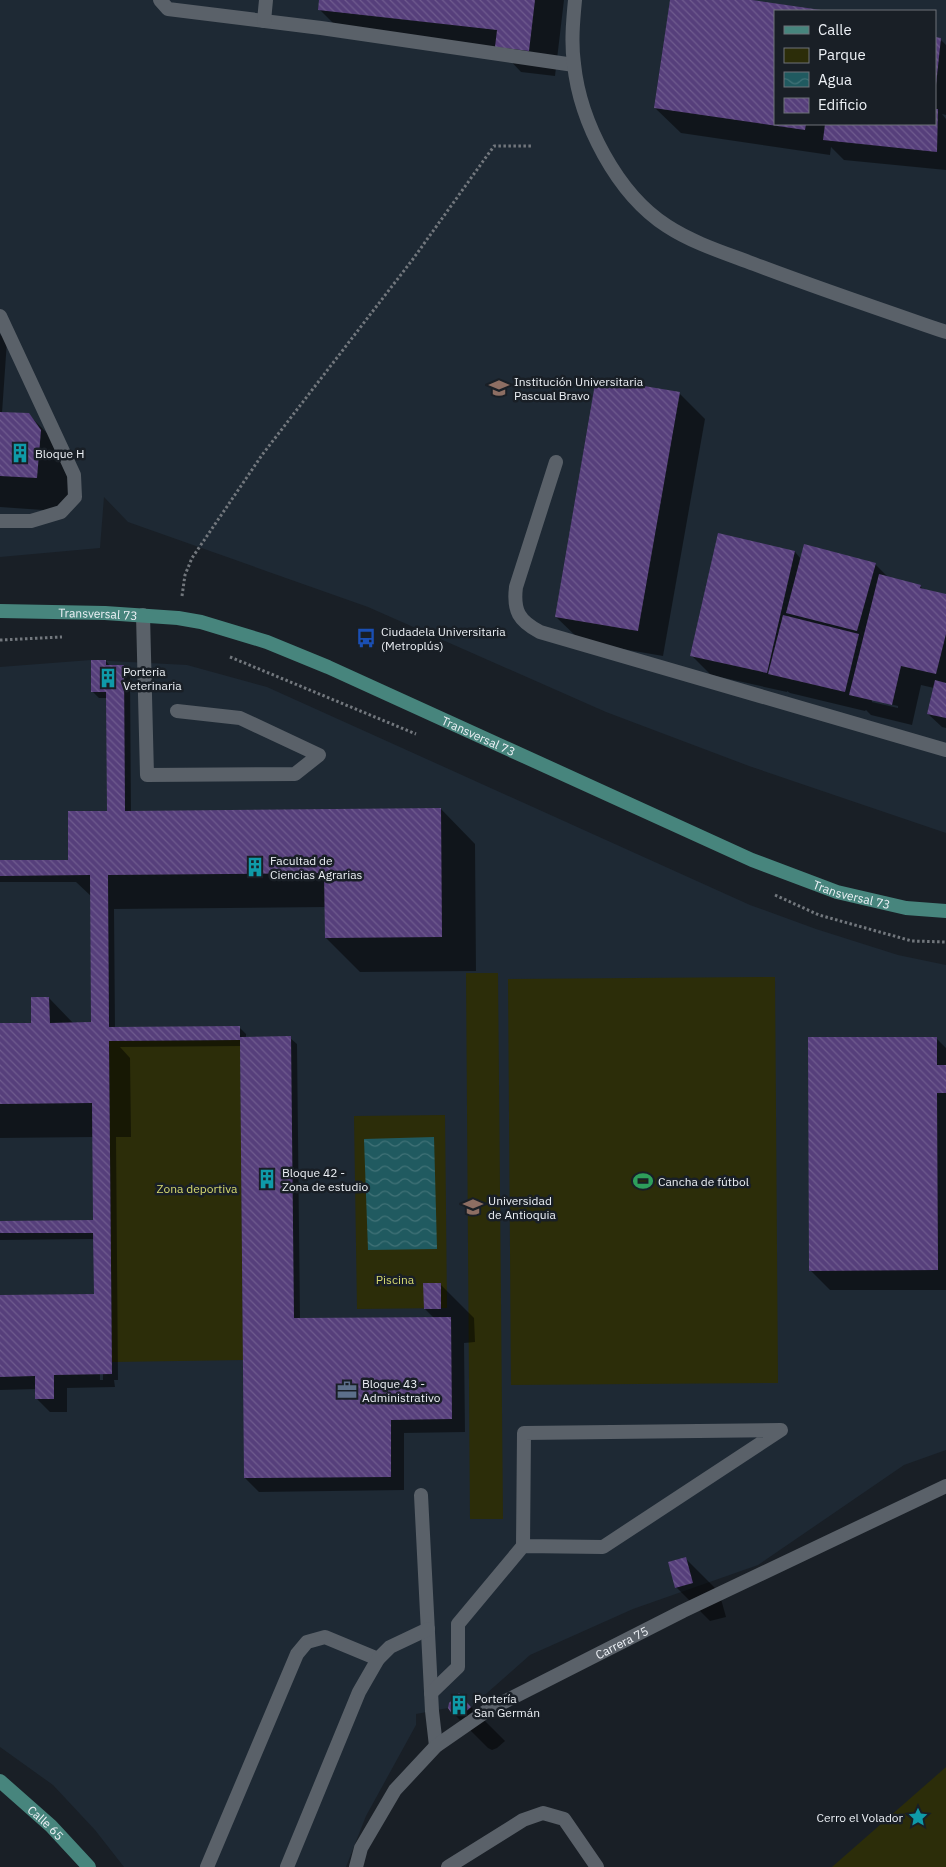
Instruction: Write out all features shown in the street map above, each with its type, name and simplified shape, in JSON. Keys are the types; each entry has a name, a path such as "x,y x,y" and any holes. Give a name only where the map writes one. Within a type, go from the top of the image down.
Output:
{"main road":[{"name":"Transversal 73","path":"0,611 143,615 201,622 267,642 301,655 752,860 837,892 906,908 946,911"},
{"name":"Calle 65","path":"0,1781 51,1826 89,1867"}],"street":[{"path":"160,0 168,9 574,65"},
{"path":"264,21 266,0"},
{"path":"575,0 573,22 574,65 586,118 608,164 634,198 667,226 703,244 798,281 946,332"},
{"path":"0,316 74,475 75,497 61,512 32,520 0,521"},
{"path":"556,462 516,587 514,601 518,615 527,626 540,632 946,750"},
{"path":"143,615 147,775 295,774 319,755 240,718 177,711"},
{"path":"431,1693 458,1667 458,1624 523,1546 524,1433 781,1430 604,1547 523,1546"},
{"name":"Carrera 75","path":"356,1867 360,1848 395,1790 436,1746 488,1710 683,1611 946,1486"},
{"path":"420,1495 431,1693 436,1746"},
{"path":"287,1867 358,1692 378,1659 390,1647 428,1629"},
{"path":"207,1867 296,1654 307,1642 325,1637 378,1659"},
{"path":"448,1867 523,1820 544,1813 564,1819 598,1867"}],"path":[{"path":"181,599 185,575 192,558 262,455 414,259 494,146 531,146"},
{"path":"0,640 69,637"},
{"path":"226,655 424,738"},
{"path":"767,892 819,915 912,941 946,942"}],"shaded area":[{"name":"Institución Universitaria Pascual Bravo","path":"0,0 946,0 946,833 749,766 606,712 368,607 128,522 104,497 100,548 0,557"},
{"name":"Universidad de Antioquia","path":"91,660 187,665 267,687 750,905 816,929 898,955 946,965 946,1450 904,1465 758,1565 633,1609 530,1655 462,1715 452,1714 448,1708 416,1714 416,1725 366,1816 346,1867 124,1867 95,1830 53,1785 0,1747 0,667"}],"green space":[{"path":"466,973 498,973 503,1519 470,1519"},
{"name":"Cancha de fútbol","path":"775,977 778,1383 511,1385 508,979"},
{"name":"Zona deportiva","path":"240,1040 243,1360 112,1362 109,1041"},
{"name":"Piscina","path":"445,1115 447,1308 357,1309 354,1116"},
{"name":"Cerro el Volador","path":"946,1767 946,1867 832,1867"}],"water":[{"path":"434,1137 437,1249 368,1250 364,1139"}],"building":[{"path":"319,0 535,0 529,51 495,47 497,30 318,10"},
{"path":"670,0 752,0 821,10 774,10 774,125 806,125 805,130 654,108"},
{"path":"936,37 941,38 936,85"},
{"path":"936,109 938,109 937,152 823,140 825,125 936,125"},
{"path":"596,378 680,392 638,631 555,617"},
{"name":"Bloque H","path":"0,412 29,413 41,430 37,478 0,476"},
{"path":"718,533 795,551 767,673 690,656"},
{"path":"804,544 876,563 857,631 786,613"},
{"path":"879,574 921,585 920,588 946,594 946,634 936,674 901,666 892,705 849,695"},
{"path":"783,615 859,634 845,692 768,674"},
{"path":"91,660 106,660 106,665 124,665 125,811 441,808 442,937 325,938 324,873 108,875 109,1027 240,1026 240,1037 291,1036 294,1318 451,1317 452,1419 391,1420 391,1477 244,1478 240,1040 109,1041 112,1374 54,1375 54,1399 35,1399 35,1376 0,1377 0,1295 94,1294 93,1233 0,1233 0,1221 93,1220 92,1103 0,1104 0,1023 31,1023 31,997 49,997 50,1023 91,1022 90,875 0,876 0,860 68,860 68,811 107,811 106,692 91,692"},
{"path":"935,680 946,683 946,718 927,714"},
{"path":"808,1037 937,1037 937,1065 946,1065 946,1093 937,1093 938,1270 809,1271"},
{"path":"423,1283 441,1283 441,1309 424,1309"},
{"path":"686,1557 693,1583 675,1588 668,1562"},
{"name":"Portería San Germán","path":"459,1693 471,1707 462,1715 457,1716 452,1714 448,1708 449,1703"}],"place":[{"name":"Institución Universitaria Pascual Bravo","path":"499,388"},
{"name":"Bloque H","path":"20,453"},
{"name":"Ciudadela Universitaria (Metroplús)","path":"366,638"},
{"name":"Porteria Veterinaria","path":"108,678"},
{"name":"Facultad de Ciencias Agrarias","path":"255,867"},
{"name":"Bloque 42 - Zona de estudio","path":"267,1179"},
{"name":"Cancha de fútbol","path":"643,1181"},
{"name":"Universidad de Antioquia","path":"473,1207"},
{"name":"Bloque 43 - Administrativo","path":"347,1390"},
{"name":"Portería San Germán","path":"459,1705"},
{"name":"Cerro el Volador","path":"918,1817"}]}
